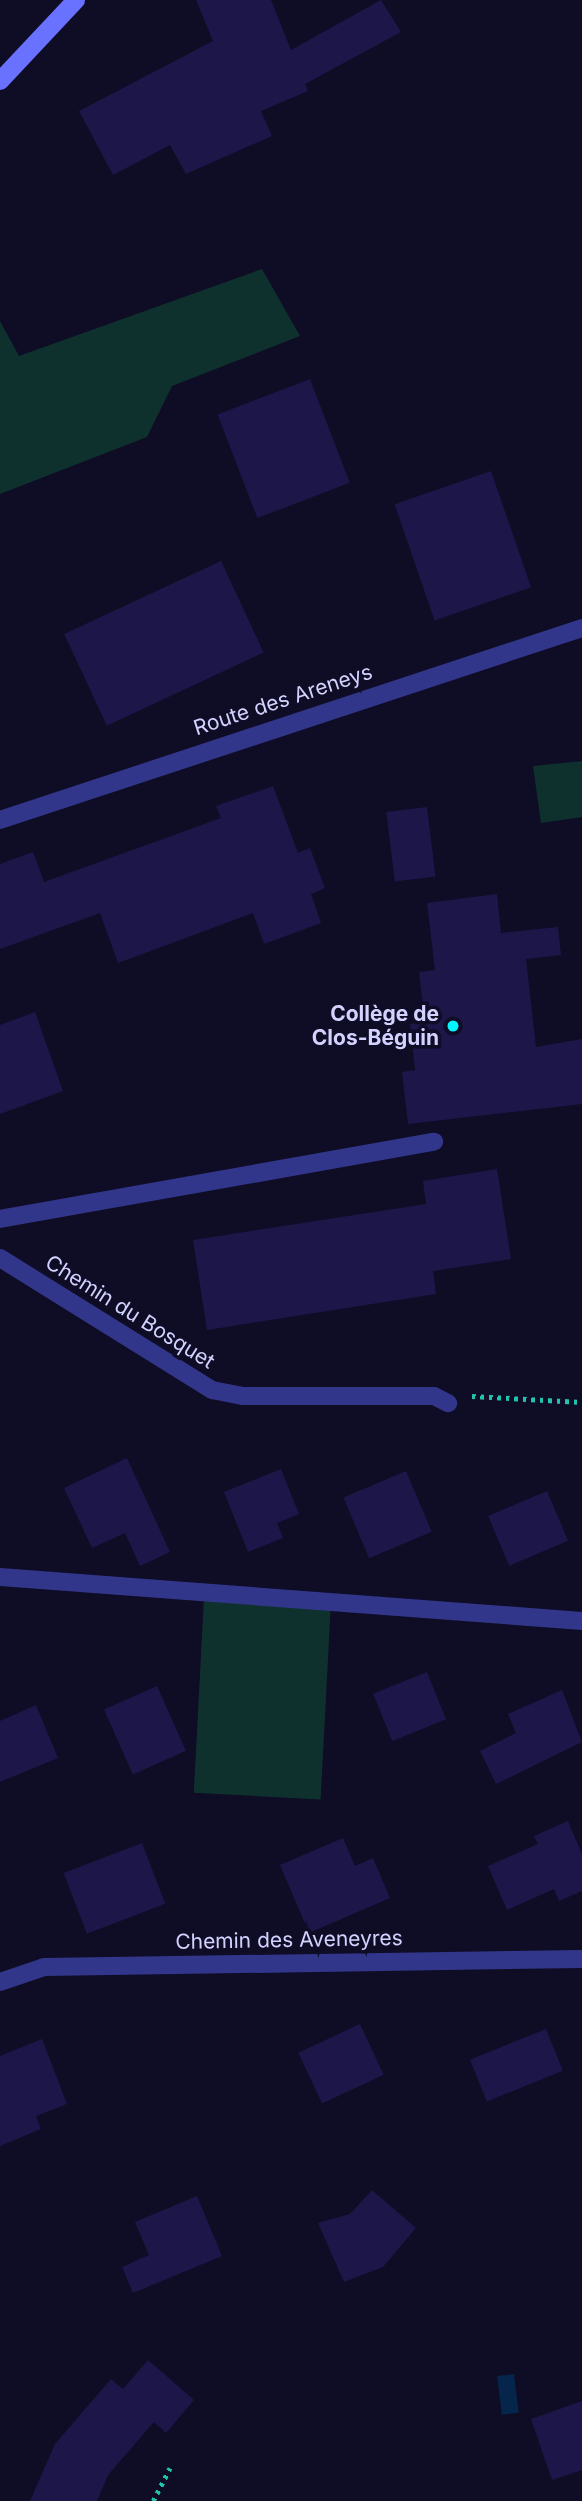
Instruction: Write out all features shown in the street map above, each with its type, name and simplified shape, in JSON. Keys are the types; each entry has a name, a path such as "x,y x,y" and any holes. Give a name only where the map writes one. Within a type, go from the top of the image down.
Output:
{"main road":[{"path":"0,81 76,0"}],"street":[{"name":"Route des Areneys","path":"0,820 582,628"},
{"path":"0,1219 434,1142"},
{"name":"Chemin du Bosquet","path":"0,1258 212,1390 243,1396 434,1396 448,1403"},
{"path":"0,1577 582,1621"},
{"name":"Chemin des Aveneyres","path":"0,1982 44,1967 582,1959"}],"path":[{"path":"448,1403 467,1396 582,1402"},
{"path":"153,2501 170,2468"}],"green space":[{"path":"262,269 300,336 172,386 147,437 0,494 0,321 19,356"},
{"path":"582,761 582,817 541,823 533,766"},
{"path":"204,1598 331,1605 321,1799 194,1793"}],"water":[{"path":"514,2374 519,2413 502,2415 497,2376"}],"building":[{"path":"196,0 271,0 291,50 381,0 401,32 305,84 308,91 261,111 272,136 186,174 170,145 113,175 79,111 213,41"},
{"path":"310,379 350,483 257,518 218,414"},
{"path":"491,471 531,587 435,621 395,504"},
{"path":"221,561 264,653 107,726 64,634"},
{"path":"273,786 298,853 310,848 325,888 311,894 321,923 264,944 253,913 118,963 100,913 0,949 0,864 33,852 44,882 221,818 216,806"},
{"path":"427,807 436,876 395,881 386,812"},
{"path":"497,894 501,933 558,927 561,955 526,959 536,1047 582,1039 582,1104 408,1124 402,1072 415,1070 410,1024 425,1022 419,972 435,970 427,903"},
{"path":"35,1012 63,1091 0,1114 0,1025"},
{"path":"497,1169 511,1259 433,1271 436,1294 207,1330 193,1240 426,1204 423,1181"},
{"path":"127,1458 170,1552 140,1566 125,1533 92,1548 64,1488"},
{"path":"281,1469 299,1514 277,1523 283,1538 248,1552 224,1492"},
{"path":"406,1471 432,1532 369,1558 343,1498"},
{"path":"547,1491 568,1541 509,1566 488,1516"},
{"path":"427,1672 446,1719 392,1741 373,1694"},
{"path":"157,1686 186,1751 133,1774 104,1710"},
{"path":"562,1690 582,1742 496,1784 480,1751 516,1733 508,1714"},
{"path":"36,1705 58,1758 0,1782 0,1721"},
{"path":"568,1821 582,1854 582,1891 559,1901 554,1889 507,1910 488,1866 538,1844 534,1836"},
{"path":"343,1838 355,1866 373,1858 390,1898 309,1933 280,1865"},
{"path":"142,1843 165,1904 87,1934 64,1873"},
{"path":"360,2024 384,2075 322,2103 298,2053"},
{"path":"546,2029 563,2071 487,2101 470,2060"},
{"path":"42,2039 67,2104 36,2116 41,2129 0,2146 0,2056"},
{"path":"372,2190 416,2228 383,2267 344,2282 318,2223 350,2214"},
{"path":"197,2196 222,2256 133,2293 122,2267 149,2255 135,2222"},
{"path":"148,2360 194,2400 166,2433 154,2422 108,2475 97,2501 30,2501 55,2444 111,2379 123,2389"},
{"path":"582,2401 582,2470 552,2480 531,2419"}],"place":[{"name":"Collège de Clos-Béguin","path":"453,1026"}]}
